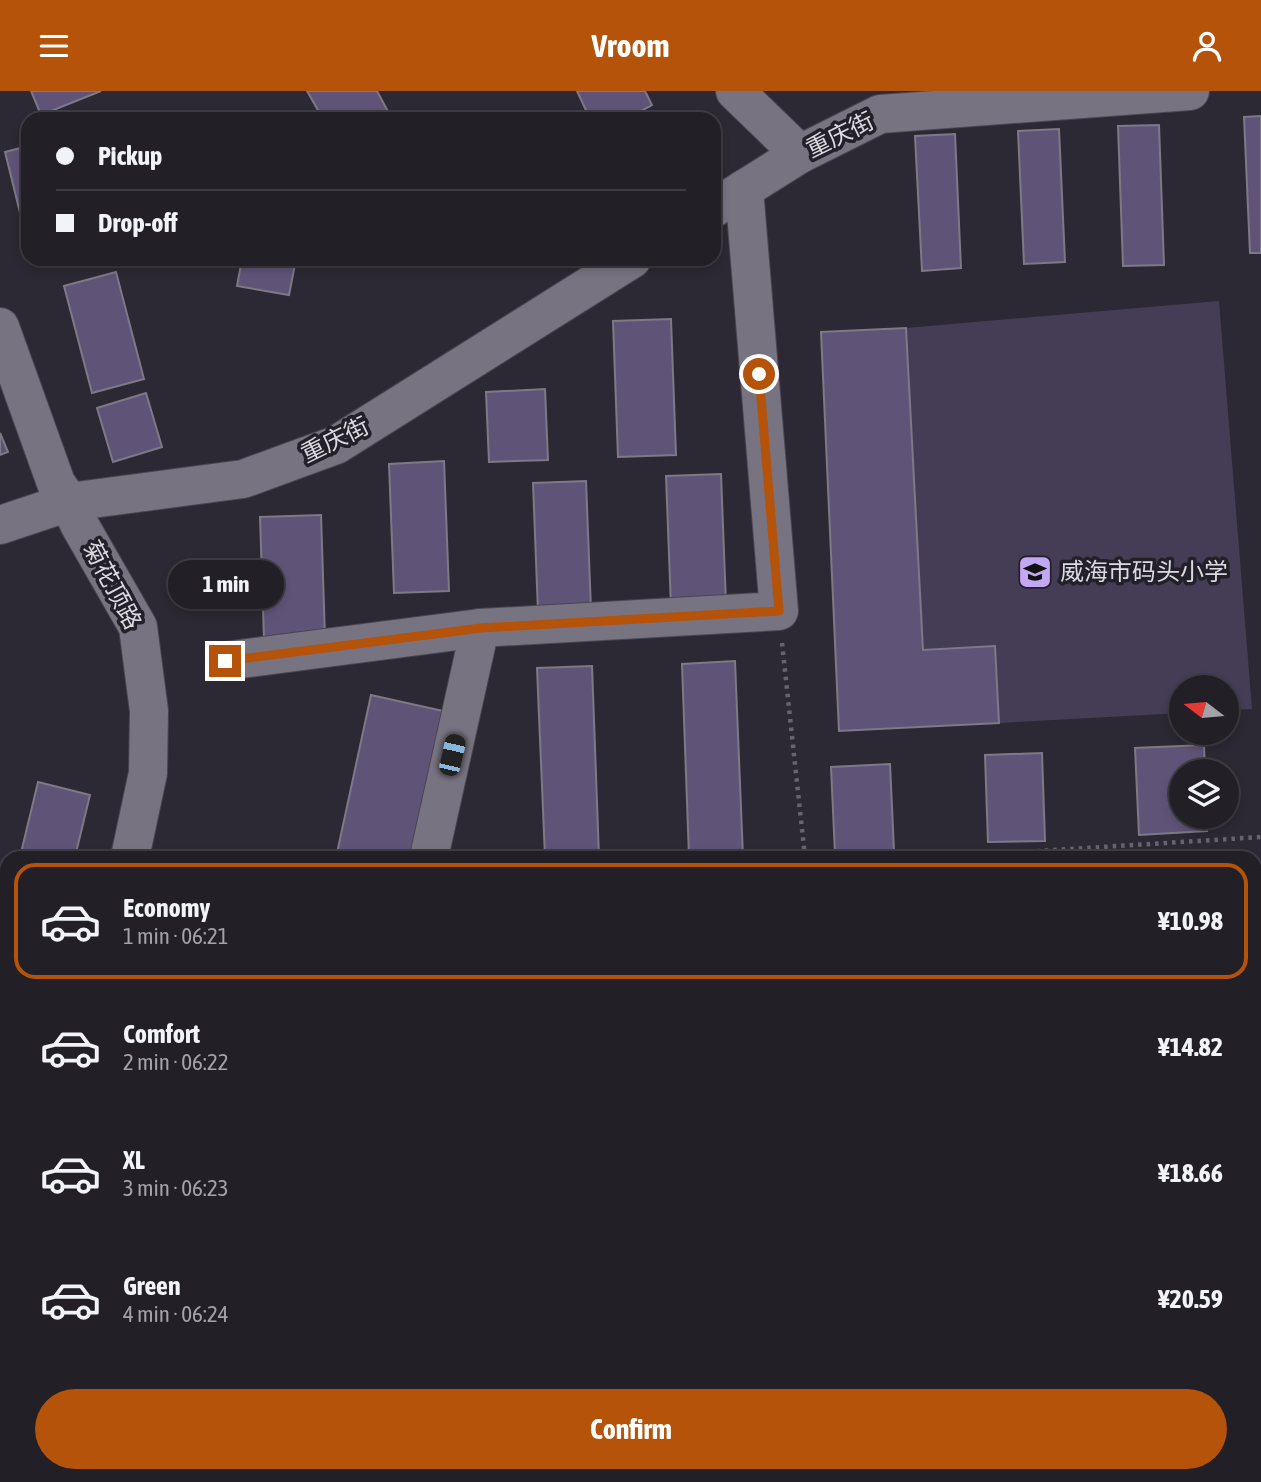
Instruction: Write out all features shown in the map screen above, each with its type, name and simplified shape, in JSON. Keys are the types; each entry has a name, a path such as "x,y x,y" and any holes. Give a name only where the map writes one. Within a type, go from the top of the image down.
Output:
{"street":[{"path":"735,91 800,154"},
{"name":"重庆街","path":"729,198 800,154 880,114 1189,91"},
{"path":"225,661 481,628 779,611 729,198"},
{"name":"重庆街","path":"0,525 69,502 243,478 336,445 621,266"},
{"name":"菊花顶路","path":"0,327 56,483 138,627 149,711 148,773 131,851"},
{"path":"430,851 481,628"}],"path":[{"path":"779,611 804,851"},
{"path":"1038,851 1261,837"}],"shaded area":[{"name":"威海市码头小学","path":"1219,301 1252,709 1239,710 1239,675 1169,675 1169,714 999,723 995,646 923,650 906,328"}],"building":[{"path":"31,91 101,91 48,112 40,112"},
{"path":"307,91 377,91 388,112 319,112"},
{"path":"577,91 645,91 652,105 642,112 587,112"},
{"path":"1261,116 1261,253 1250,253 1244,117"},
{"path":"1159,125 1164,265 1123,266 1118,126"},
{"path":"1059,129 1065,262 1024,264 1018,131"},
{"path":"955,134 961,268 922,271 915,136"},
{"path":"21,148 21,217 5,152"},
{"path":"241,266 295,266 289,295 237,286"},
{"path":"116,272 144,379 92,393 64,286"},
{"path":"671,319 676,455 618,457 613,321"},
{"path":"906,328 923,650 995,646 999,723 839,731 821,332"},
{"path":"545,389 548,460 489,462 486,392"},
{"path":"146,393 162,447 113,462 97,408"},
{"path":"0,433 8,452 0,455"},
{"path":"444,461 449,591 394,593 389,464"},
{"path":"721,474 726,604 671,607 666,476"},
{"path":"586,481 591,610 538,612 533,483"},
{"path":"321,515 325,637 264,639 260,517"},
{"path":"735,661 743,851 689,851 682,664"},
{"path":"592,666 599,851 545,851 537,668"},
{"path":"371,695 443,711 412,851 337,851"},
{"path":"1204,745 1205,759 1169,759 1169,829 1207,831 1139,835 1135,748"},
{"path":"1042,753 1045,841 988,842 985,755"},
{"path":"890,764 894,851 835,851 831,767"},
{"path":"38,782 90,795 76,851 21,851"}],"place":[{"name":"威海市码头小学","path":"1035,572"}],"route":[{"path":"225,661 481,628 779,611 759,374"}]}
